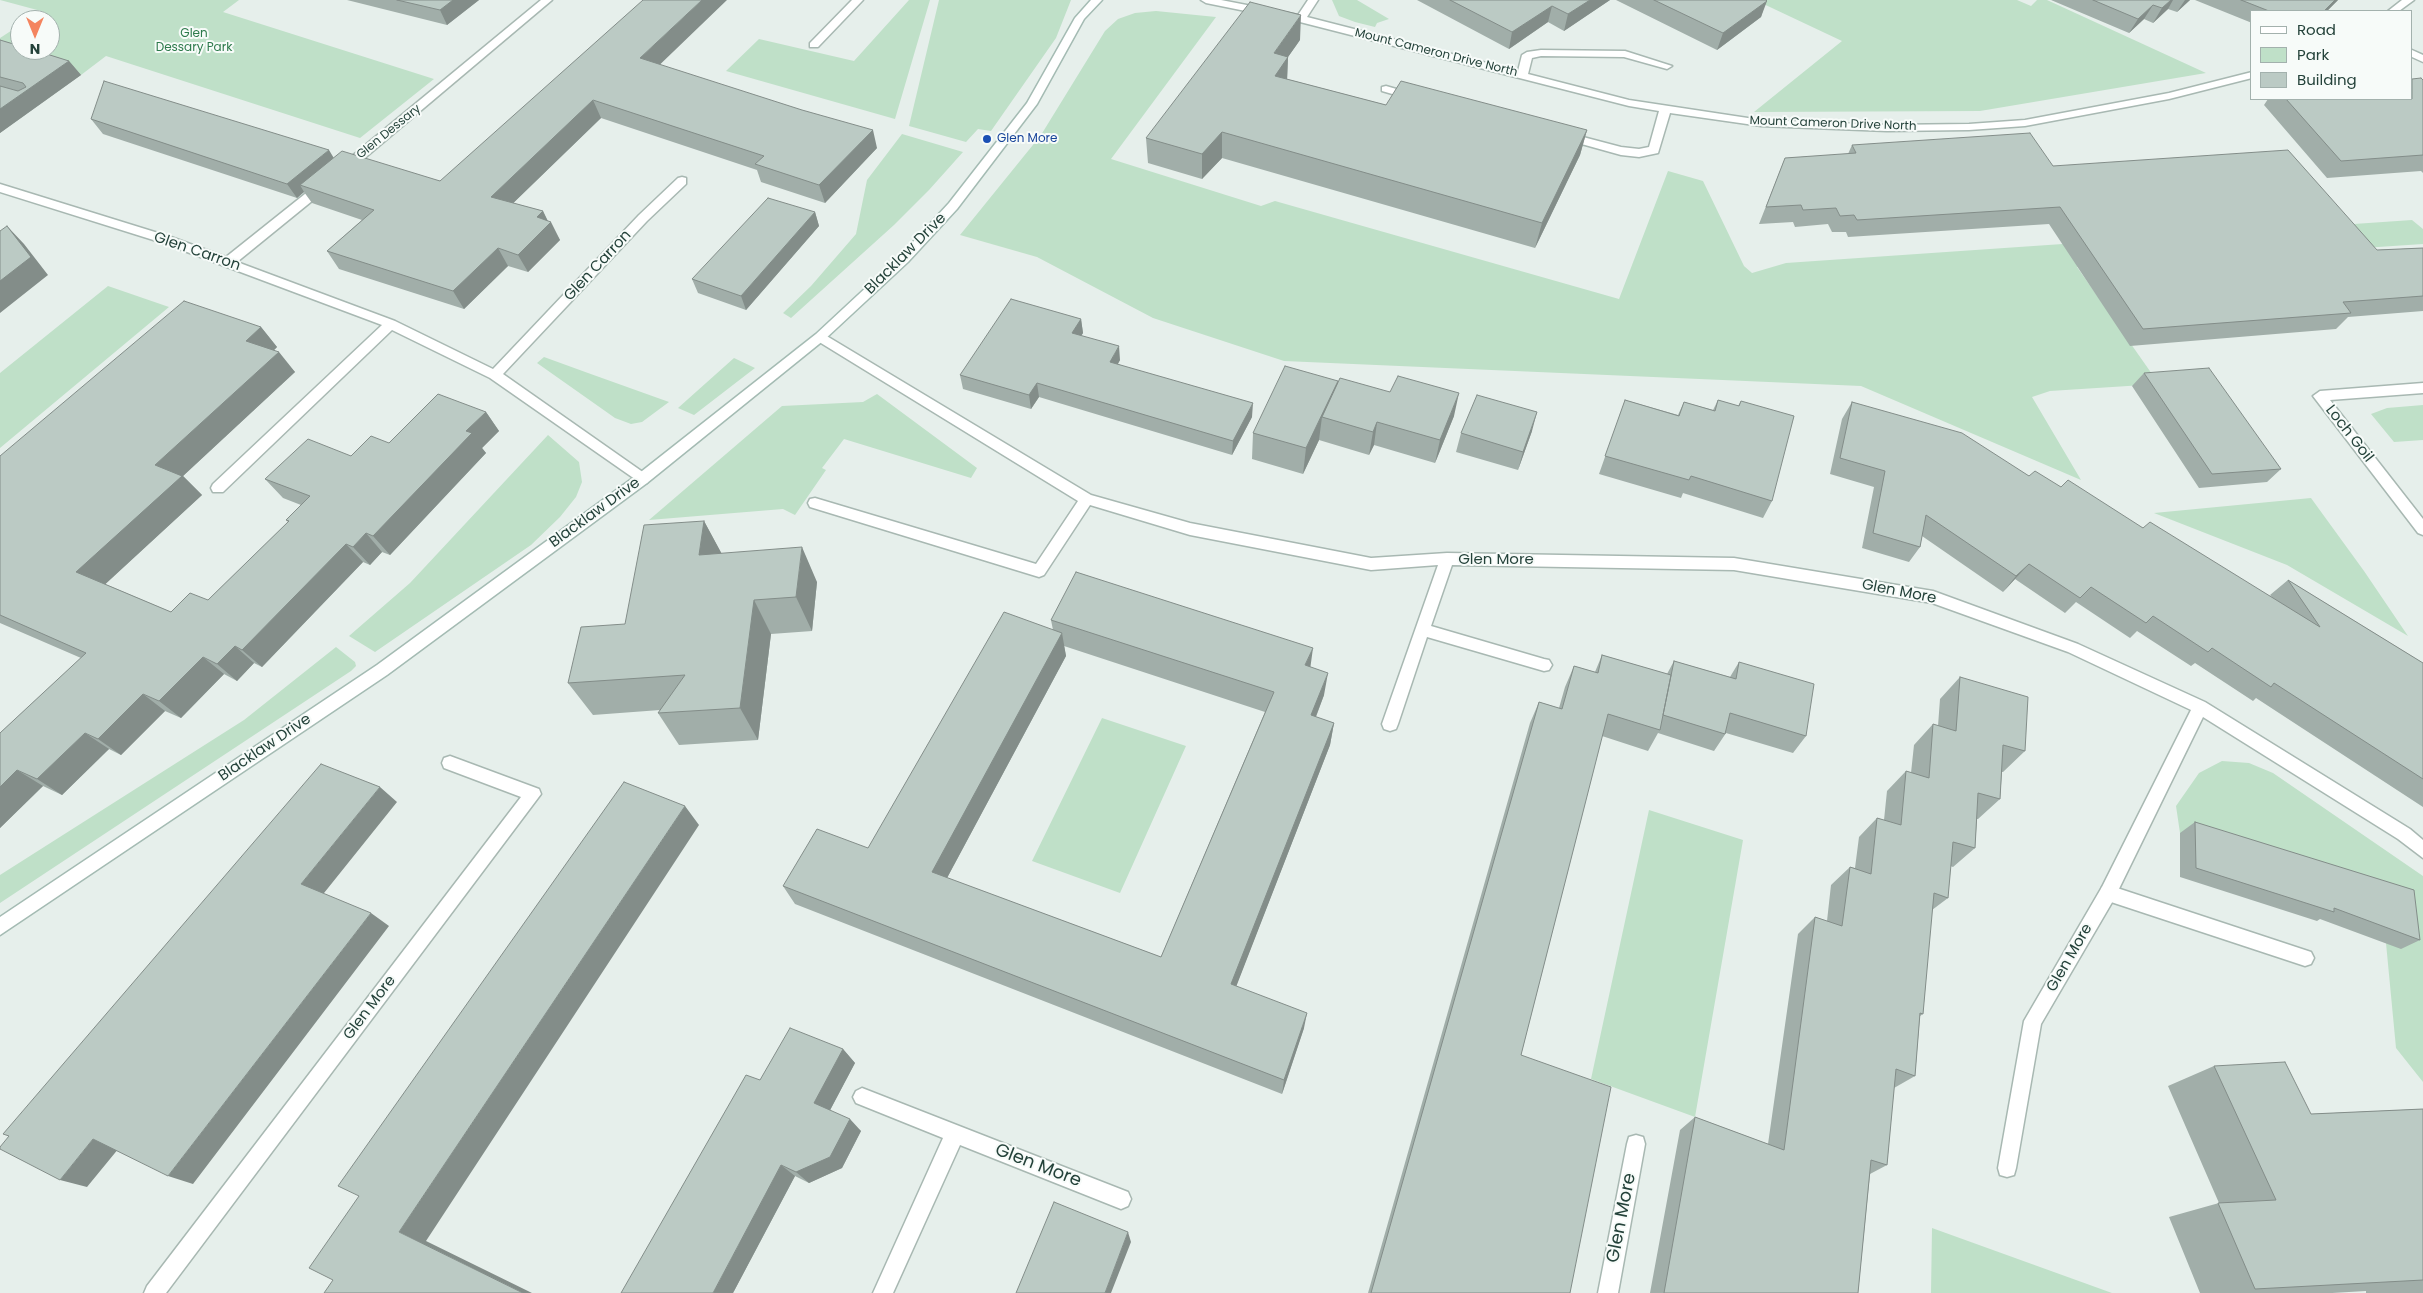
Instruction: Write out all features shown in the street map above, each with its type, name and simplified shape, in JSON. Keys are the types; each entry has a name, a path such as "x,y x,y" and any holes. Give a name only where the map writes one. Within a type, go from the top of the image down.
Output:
{"street":[{"name":"Glen Dessary","path":"228,262 419,108 547,0"},
{"path":"814,45 858,0"},
{"name":"Blacklaw Drive","path":"0,927 382,670 642,479 820,337 904,259 952,206 1032,104 1080,18 1096,0"},
{"name":"Mount Cameron Drive North","path":"1206,0 1301,19 1628,103 1761,123 1887,128 1969,127 2025,122 2169,96 2250,76"},
{"path":"1301,19 1313,0"},
{"path":"2394,10 2409,0"},
{"path":"1522,75 1527,55 1541,53 1625,54 1666,66"},
{"path":"1386,89 1423,99"},
{"path":"1555,134 1620,151 1639,153 1654,150 1665,109"},
{"name":"Glen Carron","path":"495,375 643,218 682,181"},
{"name":"Glen Carron","path":"0,188 167,240 391,324 495,375 642,479"},
{"path":"218,488 391,324"},
{"name":"Glen More","path":"820,337 1087,499 1190,529 1371,564 1447,560 1734,564 1933,597 2073,648 2200,707 2404,834 2423,850"},
{"name":"Loch Goil","path":"2423,388 2320,396 2423,529"},
{"path":"816,503 1039,571 1087,499"},
{"path":"1390,724 1447,560"},
{"path":"1423,630 1544,665"},
{"name":"Glen More","path":"2007,1168 2033,1022 2108,893 2200,707"},
{"name":"Glen More","path":"154,1293 533,794 450,762"},
{"path":"2108,893 2305,958"},
{"name":"Glen More","path":"862,1097 1121,1199"},
{"path":"883,1293 955,1134"},
{"name":"Glen More","path":"1608,1293 1636,1144"}],"green space":[{"name":"Glen Dessary Park","path":"0,0 239,0 223,12 434,79 360,138 106,56 81,75 32,60 60,60 60,10 37,10"},
{"path":"909,0 930,0 895,119 726,71 759,39 854,61"},
{"path":"939,0 1071,0 1056,38 991,131 978,129 966,142 909,126"},
{"path":"1332,0 1357,0 1389,19 1377,23 1375,27 1355,22 1339,16"},
{"path":"1755,0 2017,0 2031,6 2037,0 2047,0 2206,73 1980,111 1754,112 1842,41"},
{"path":"1156,11 1216,17 1111,159 1261,206 1275,201 1619,299 1668,171 1703,181 1744,266 1752,273 1786,263 2412,220 2423,229 2423,244 2077,267 2159,384 2050,391 2032,397 2081,480 1861,386 1284,361 1153,318 1037,257 960,235 1041,135 1105,31 1118,19 1135,13"},
{"name":"Glen Dessary Park","path":"10,32 10,53 0,50 0,38"},
{"path":"902,134 963,152 894,225 791,318 783,313 811,286 856,234 867,180"},
{"path":"108,286 169,307 0,448 0,373"},
{"path":"544,357 669,402 642,422 631,424 615,418 537,363"},
{"path":"734,358 755,368 694,415 678,408"},
{"path":"877,394 977,468 971,478 844,439 822,468 826,470 795,515 783,509 649,520 782,406 863,402"},
{"path":"2423,405 2423,440 2394,442 2371,414 2387,408"},
{"path":"548,435 579,462 582,482 576,497 560,517 531,545 375,652 349,636 410,583"},
{"path":"2311,498 2408,636 2287,565 2154,513"},
{"path":"336,647 355,662 356,666 351,671 0,903 0,875 244,720"},
{"path":"1102,718 1186,746 1120,893 1032,861"},
{"path":"2222,761 2249,763 2273,773 2423,876 2423,1082 2396,1048 2386,943 2400,947 2287,866 2180,833 2176,806 2199,773"},
{"path":"1649,810 1743,840 1695,1117 1591,1079"},
{"path":"1932,1228 2112,1293 1931,1293"}],"building":[{"path":"397,0 453,0 440,10"},
{"path":"643,0 702,0 640,58 802,110 873,130 819,185 755,164 764,156 593,100 491,197 543,211 537,217 551,222 518,255 498,248 453,291 327,251 374,210 300,185 342,151 440,181"},
{"path":"1450,0 1590,0 1568,14 1552,6 1512,32"},
{"path":"1654,0 1766,0 1767,1 1723,33"},
{"path":"2093,0 2171,0 2162,8 2153,5 2138,19"},
{"path":"2241,0 2335,0 2325,10 2266,10"},
{"path":"1250,2 1301,15 1274,53 1288,57 1275,76 1386,105 1401,81 1587,130 1542,223 1222,132 1202,154 1146,138"},
{"path":"0,40 10,43 10,60 60,60 60,58 69,61 0,109 0,86 18,91 26,87 23,83 0,77"},
{"path":"2421,78 2423,80 2423,155 2341,161 2287,100 2413,100 2413,79"},
{"path":"104,81 329,150 287,184 91,119"},
{"path":"2030,133 2053,166 2288,150 2377,250 2423,248 2423,296 2343,302 2351,313 2143,329 2060,207 1857,220 1854,215 1840,216 1836,208 1803,210 1801,205 1766,207 1785,158 1856,153 1852,145"},
{"path":"768,198 815,212 741,296 692,279"},
{"path":"7,226 31,257 0,281 0,231"},
{"path":"1011,299 1081,319 1072,333 1119,346 1110,362 1253,403 1233,441 1037,383 1029,395 960,375"},
{"path":"184,301 261,327 246,341 279,352 155,465 182,476 76,572 171,612 190,593 208,600 289,521 286,520 310,496 265,479 308,439 351,456 371,436 389,443 438,394 486,412 466,431 472,433 373,536 366,533 353,547 346,544 242,650 235,646 217,664 203,657 159,701 143,694 98,739 85,733 37,779 17,770 0,787 0,733 86,653 0,615 0,456"},
{"path":"1285,366 1338,381 1306,448 1253,433"},
{"path":"2209,368 2281,469 2212,474 2144,373"},
{"path":"1398,376 1459,393 1440,440 1377,422 1373,432 1322,417 1340,378 1390,392"},
{"path":"1477,395 1537,412 1523,452 1461,433"},
{"path":"1625,400 1679,416 1684,402 1715,411 1718,400 1739,406 1741,401 1794,416 1772,501 1691,476 1689,480 1605,456"},
{"path":"1852,402 1962,433 2029,476 2035,471 2061,487 2068,480 2143,528 2150,522 2320,627 2288,580 2423,663 2423,779 2274,683 2271,687 2212,648 2208,652 2153,616 2146,623 2091,587 2080,598 2029,564 2016,576 1926,515 1920,547 1873,533 1885,471 1840,458"},
{"path":"704,521 699,555 802,547 796,597 754,600 740,708 658,713 685,675 568,683 581,627 625,624 644,525"},
{"path":"1076,572 1313,648 1305,665 1328,673 1311,715 1334,723 1231,984 1307,1013 1284,1080 783,886 817,829 868,848 1004,612 1062,633 932,872 1161,957 1274,692 1051,620"},
{"path":"1602,655 1671,675 1660,730 1608,714 1521,1055 1611,1087 1570,1293 1371,1293 1539,702 1562,709 1574,666 1598,673"},
{"path":"1674,661 1736,679 1739,662 1814,684 1806,736 1730,713 1725,734 1663,715"},
{"path":"1960,677 2028,697 2025,751 2003,745 2000,799 1978,793 1975,848 1953,842 1948,898 1934,893 1923,1014 1920,1013 1915,1076 1896,1069 1887,1165 1871,1160 1858,1293 1664,1293 1695,1117 1784,1150 1815,917 1842,926 1850,867 1871,874 1877,818 1901,825 1906,771 1929,778 1933,724 1956,731"},
{"path":"321,764 380,787 301,884 371,913 168,1176 93,1139 60,1180 0,1149 9,1136 3,1134"},
{"path":"624,782 685,806 399,1232 523,1293 324,1293 333,1280 309,1268 359,1196 338,1186"},
{"path":"2195,822 2414,890 2420,940 2334,908 2334,912 2196,868"},
{"path":"790,1028 843,1049 814,1103 850,1119 830,1157 796,1172 781,1165 713,1293 621,1293 746,1075 760,1080"},
{"path":"2285,1062 2311,1114 2423,1109 2423,1280 2255,1289 2218,1203 2276,1200 2214,1066"},
{"path":"1054,1202 1128,1232 1105,1293 1016,1293"}],"place":[{"name":"Glen More","path":"987,139"}]}
